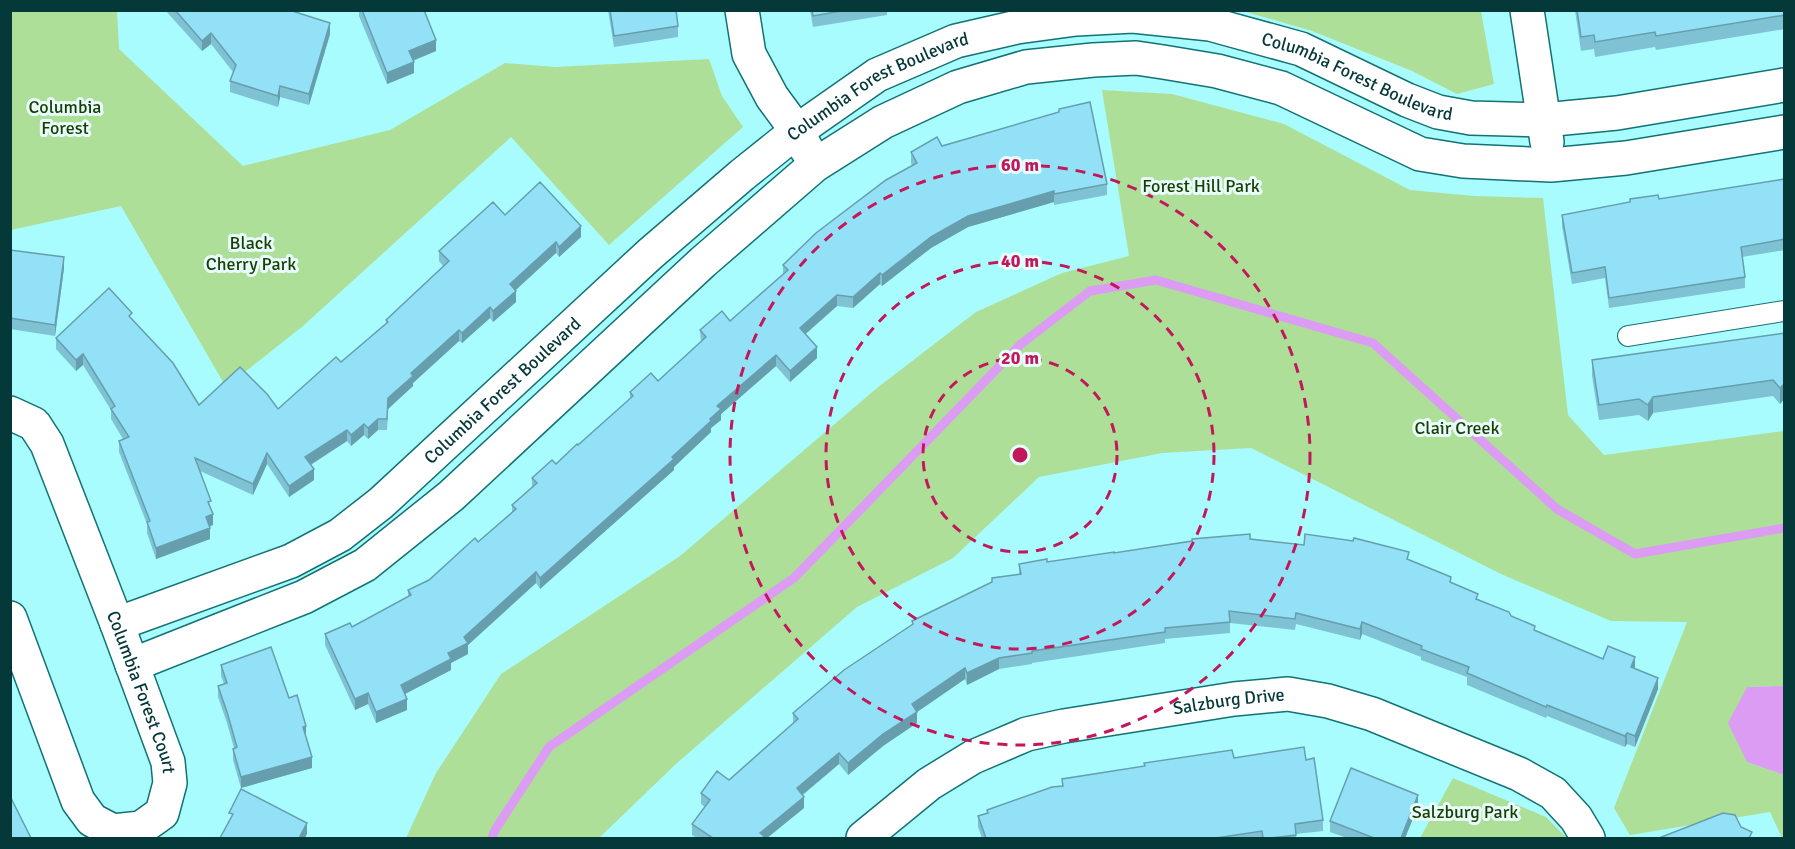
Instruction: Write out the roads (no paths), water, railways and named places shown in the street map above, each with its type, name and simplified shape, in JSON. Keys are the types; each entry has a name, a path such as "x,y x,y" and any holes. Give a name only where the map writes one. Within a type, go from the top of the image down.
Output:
{"street":[{"path":"742,10 748,54 772,97 797,131 815,165"},
{"path":"1527,10 1551,165"},
{"path":"1132,13 1136,58"},
{"name":"Columbia Forest Boulevard","path":"117,624 291,561 340,536 381,503 650,254 742,175 797,131 877,75 956,41 1017,27 1132,13 1210,24 1301,49 1407,100 1438,112 1471,118 1544,120 1617,113 1785,85"},
{"name":"Columbia Forest Boulevard","path":"132,665 304,597 365,565 451,496 703,262 815,165 883,122 958,87 1026,67 1136,58 1217,71 1281,88 1420,154 1463,162 1551,165 1626,158 1785,132"},
{"name":"Columbia Forest Court","path":"10,413 34,424 47,444 168,762 171,783 162,813 141,828 113,831 92,820 78,801 10,618"},
{"name":"Salzburg Drive","path":"863,838 929,784 973,757 1027,734 1223,701 1288,694 1328,700 1372,714 1519,774 1553,793 1576,818 1587,838"}],"lane":[{"path":"1629,336 1785,311"}],"waterway":[{"path":"492,838 549,747 794,578 1021,344 1090,291 1156,280 1373,343 1557,509 1635,554 1784,528"}],"park label":[{"name":"Columbia Forest","path":"65,117"},
{"name":"Forest Hill Park","path":"1201,186"},
{"name":"Black Cherry Park","path":"251,253"},
{"name":"Clair Creek","path":"1457,428"},
{"name":"Salzburg Park","path":"1465,812"}]}
